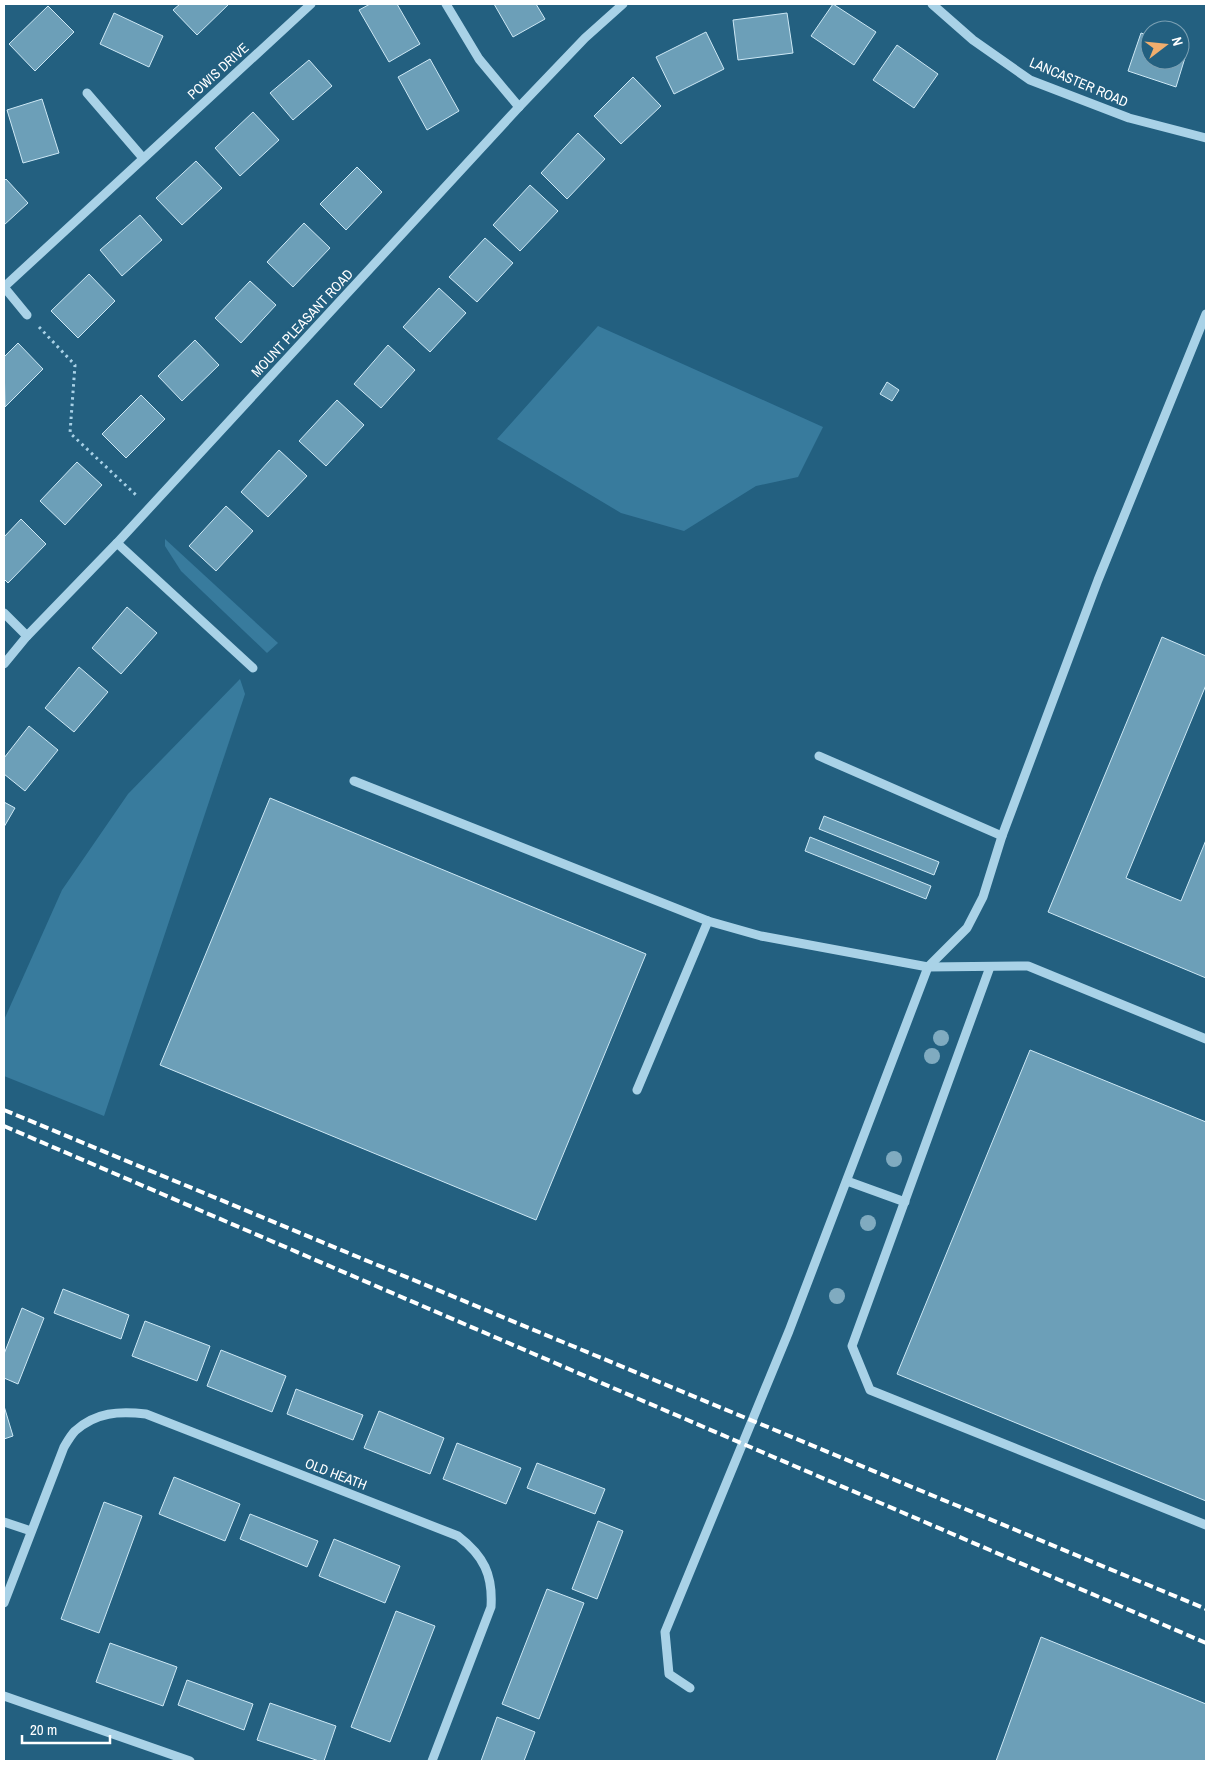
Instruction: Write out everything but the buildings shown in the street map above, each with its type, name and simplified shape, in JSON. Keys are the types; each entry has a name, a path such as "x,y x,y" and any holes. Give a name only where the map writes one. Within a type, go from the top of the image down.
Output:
{"street":[{"name":"POWIS DRIVE","path":"4,287 311,4"},
{"path":"446,4 479,59 519,107"},
{"name":"MOUNT PLEASANT ROAD","path":"4,664 26,636 150,508 519,107 585,38 623,4"},
{"name":"LANCASTER ROAD","path":"932,4 973,40 1030,80 1129,118 1206,138"},
{"path":"87,93 143,158"},
{"path":"4,287 27,315"},
{"path":"690,1688 669,1674 666,1632 790,1331 928,967 967,928 983,896 1002,836 1098,580 1206,314"},
{"path":"117,543 253,668"},
{"path":"4,613 26,636"},
{"path":"819,756 1002,836"},
{"path":"354,781 708,921 761,936 928,967 1028,966 1206,1039"},
{"path":"637,1090 708,921"},
{"path":"990,967 852,1346 870,1390 1206,1525"},
{"path":"847,1181 905,1202"},
{"name":"OLD HEATH","path":"4,1602 64,1448 75,1432 108,1413 146,1414 458,1536 481,1559 488,1574 492,1590 491,1607 432,1761"},
{"path":"4,1522 31,1531"},
{"path":"4,1696 190,1761"}],"path":[{"path":"27,315 75,365 70,433 150,508"}],"shaded area":[{"path":"598,326 823,427 798,477 756,486 684,531 621,513 497,439"},
{"path":"165,539 278,643 267,653 181,571 165,546"},
{"path":"240,679 245,694 104,1116 4,1076 4,1020 62,890 128,794"}],"railway":[{"path":"4,1110 1206,1609"},
{"path":"4,1126 1206,1643"}]}
